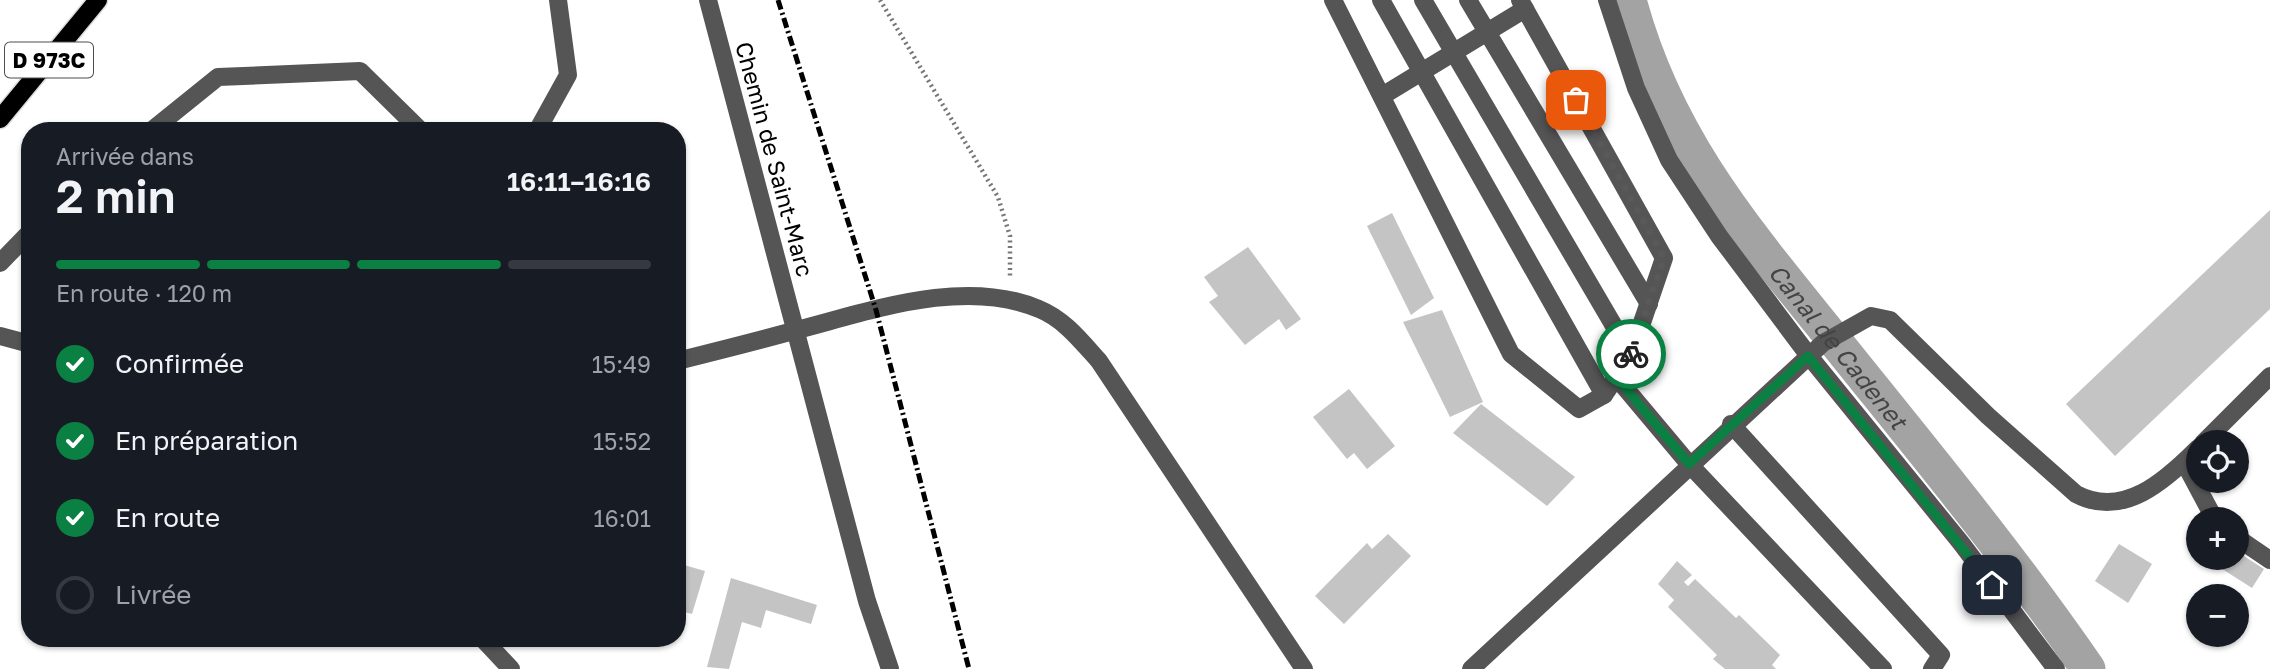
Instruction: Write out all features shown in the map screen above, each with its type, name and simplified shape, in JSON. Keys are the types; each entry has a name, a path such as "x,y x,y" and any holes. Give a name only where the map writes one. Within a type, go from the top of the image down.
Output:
{"main road":[{"name":"D 973C","path":"0,119 98,0"}],"street":[{"path":"542,122 568,75 558,0"},
{"name":"Chemin de Saint-Marc","path":"708,0 867,601 890,669"},
{"path":"1333,0 1511,354 1579,408 1604,395 1631,355 1664,258 1522,5 1488,33 1382,96"},
{"path":"1381,0 1604,395"},
{"path":"1423,0 1631,355"},
{"path":"1468,0 1648,303"},
{"path":"1607,0 1636,88 1669,160 1719,236 1808,356 1961,543 2056,669"},
{"path":"162,122 218,77 360,71 412,122"},
{"path":"0,263 21,241"},
{"path":"686,359 876,310 927,301 965,297 1010,300 1057,318 1099,361 1304,669"},
{"path":"1471,669 1731,424 1808,356 1823,343 1871,316 1890,320 1987,416 2076,494 2092,503 2122,503 2162,481 2184,463 2209,507"},
{"path":"0,335 21,341"},
{"path":"2216,430 2270,376"},
{"path":"1616,377 1689,464 1883,669"},
{"path":"1731,424 1941,655 1932,669"},
{"path":"2249,546 2270,560"},
{"path":"490,647 511,669"}],"path":[{"path":"880,0 998,197 1010,236 1010,300"}],"building":[{"path":"2270,210 2270,309 2115,456 2066,404"},
{"path":"1392,213 1434,298 1411,315 1367,226"},
{"path":"1248,247 1301,319 1286,330 1279,319 1245,345 1209,302 1218,296 1204,277"},
{"path":"1442,310 1483,402 1450,417 1403,322"},
{"path":"1349,389 1395,446 1367,469 1354,453 1347,459 1313,417"},
{"path":"1481,404 1575,477 1547,506 1453,433"},
{"path":"1388,534 1411,556 1344,624 1315,596 1367,543 1372,549"},
{"path":"2119,544 2152,564 2128,603 2095,581"},
{"path":"2249,559 2264,569 2252,588 2224,570 2249,570"},
{"path":"1677,561 1692,575 1684,582 1688,586 1695,579 1736,618 1739,615 1780,655 1772,665 1776,669 1725,669 1713,659 1717,655 1668,607 1674,600 1658,584"},
{"path":"686,566 705,571 692,614 686,612"},
{"path":"731,578 817,605 811,624 766,610 761,628 742,622 729,669 707,667"}],"waterway":[{"name":"Canal de Cadenet","path":"1629,0 1645,51 1665,98 1714,184 1774,265 1998,546 2088,669"}],"railway":[{"path":"778,0 876,310 969,669"}],"way so far":[{"path":"1576,100 1664,258 1631,354"}],"route":[{"path":"1631,354 1616,377 1689,464 1808,356 1961,543 1992,585"}]}
